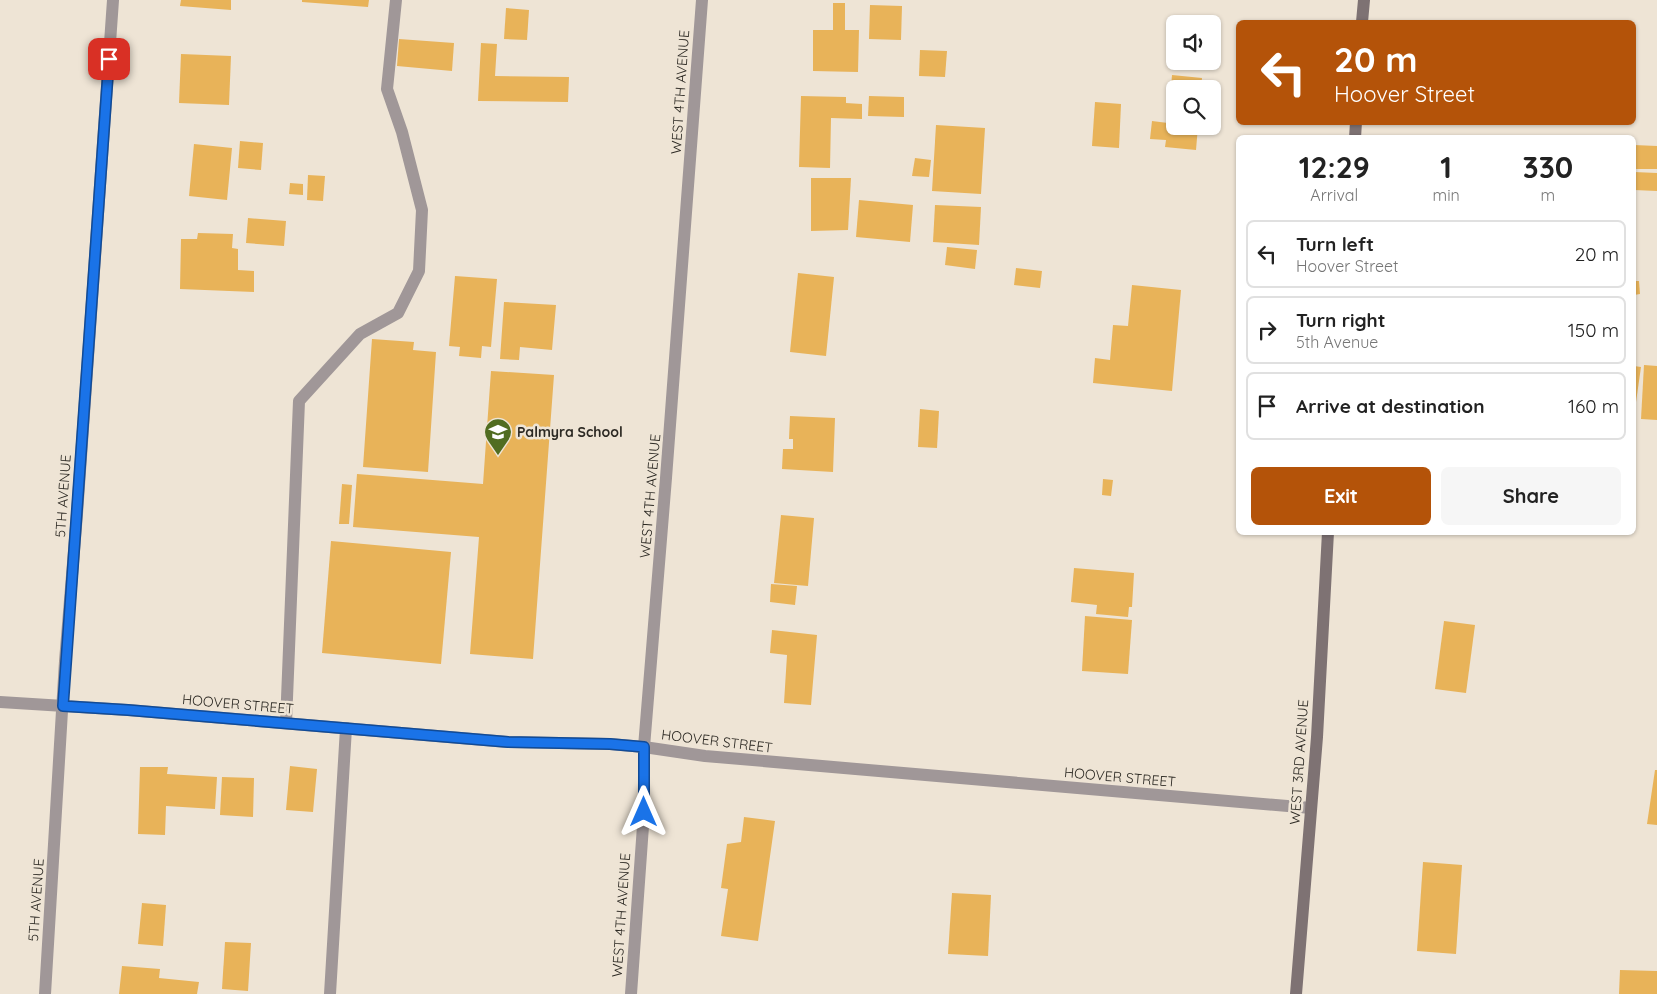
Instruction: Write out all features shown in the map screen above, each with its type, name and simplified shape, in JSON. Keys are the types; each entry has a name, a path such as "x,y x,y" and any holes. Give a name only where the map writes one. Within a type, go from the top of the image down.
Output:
{"street":[{"name":"5TH AVENUE","path":"45,994 63,706 113,0"},
{"path":"286,723 299,401 360,334 398,313 419,271 422,210 402,132 387,89 396,0"},
{"name":"WEST 4TH AVENUE","path":"631,994 644,812 644,747 666,488 702,0"},
{"path":"1362,20 1364,0"},
{"name":"WEST 3RD AVENUE","path":"1296,994 1317,737 1328,535"},
{"name":"HOOVER STREET","path":"0,702 286,723 508,742 610,744 725,758 1311,808"},
{"path":"330,994 346,728"}],"building":[{"path":"181,0 231,0 231,10 180,6"},
{"path":"302,0 369,0 368,7 302,2"},
{"path":"833,3 845,3 845,30 859,30 858,72 813,71 813,30 833,30"},
{"path":"870,5 902,6 901,40 869,39"},
{"path":"506,8 529,10 527,40 504,39"},
{"path":"399,39 454,43 452,71 397,66"},
{"path":"481,43 497,44 495,76 569,77 568,102 478,101"},
{"path":"920,50 947,51 945,77 919,76"},
{"path":"181,54 231,56 229,105 179,103"},
{"path":"1172,75 1202,78 1202,80 1172,80"},
{"path":"801,96 846,97 846,103 862,104 862,119 831,118 830,168 799,167"},
{"path":"869,96 904,97 904,117 868,116"},
{"path":"1095,102 1121,104 1119,148 1092,146"},
{"path":"1152,121 1166,123 1166,135 1197,135 1196,150 1165,147 1166,140 1150,139"},
{"path":"936,125 985,128 981,194 932,191"},
{"path":"240,141 263,143 261,170 238,168"},
{"path":"194,144 232,148 227,200 189,196"},
{"path":"1636,145 1657,146 1657,169 1636,169"},
{"path":"915,158 931,160 929,177 912,176"},
{"path":"1636,172 1657,173 1657,191 1636,190"},
{"path":"308,175 325,176 323,201 307,200"},
{"path":"811,178 851,178 848,230 811,231"},
{"path":"290,183 303,184 303,195 289,194"},
{"path":"859,200 913,205 910,242 856,237"},
{"path":"935,205 981,207 979,245 933,242"},
{"path":"248,218 286,221 284,246 246,243"},
{"path":"198,233 233,234 232,248 238,249 238,270 254,271 254,292 180,289 181,239 197,239"},
{"path":"947,247 977,250 975,269 945,265"},
{"path":"1016,268 1042,271 1040,288 1014,285"},
{"path":"798,273 834,277 826,356 790,352"},
{"path":"455,276 497,279 491,347 482,346 481,358 459,356 460,347 449,346"},
{"path":"1636,281 1639,281 1640,294 1636,295"},
{"path":"1132,285 1181,290 1172,391 1093,383 1095,358 1110,360 1113,325 1128,326"},
{"path":"504,302 556,305 552,350 520,347 519,360 500,359"},
{"path":"372,339 414,342 413,350 436,352 428,472 363,467"},
{"path":"1644,365 1657,366 1657,420 1641,419"},
{"path":"1636,366 1641,367 1636,402"},
{"path":"491,371 554,375 533,659 470,654 479,537 353,527 357,474 483,484"},
{"path":"920,409 939,411 937,448 918,447"},
{"path":"790,416 835,418 833,472 782,469 783,449 793,449 793,439 789,439"},
{"path":"1103,479 1113,480 1111,496 1102,495"},
{"path":"342,484 352,485 349,524 339,524"},
{"path":"781,515 814,518 808,586 774,583"},
{"path":"331,541 451,552 441,664 322,653"},
{"path":"1074,568 1134,573 1132,607 1129,607 1128,617 1096,614 1097,605 1071,602"},
{"path":"771,584 797,586 795,605 770,602"},
{"path":"1085,616 1132,620 1128,674 1082,671"},
{"path":"1444,621 1475,625 1466,693 1435,689"},
{"path":"772,630 817,635 811,705 784,703 787,655 770,653"},
{"path":"290,766 317,769 313,812 286,810"},
{"path":"140,767 168,767 167,774 217,777 215,809 166,806 165,835 138,834"},
{"path":"1655,770 1657,770 1657,825 1647,824"},
{"path":"222,777 254,778 253,817 220,815"},
{"path":"744,817 775,821 758,941 721,936 728,889 721,888 727,844 741,842"},
{"path":"1423,862 1462,865 1456,954 1417,951"},
{"path":"952,893 991,895 988,956 948,954"},
{"path":"142,903 166,905 163,946 138,944"},
{"path":"225,942 251,943 248,991 222,989"},
{"path":"122,966 160,969 159,978 199,982 197,994 119,994"},
{"path":"1620,970 1657,971 1657,994 1619,994"}],"place":[{"name":"Palmyra School","path":"498,456"}],"route":[{"path":"109,59 63,706 508,742 610,744 644,747 644,812"}]}
